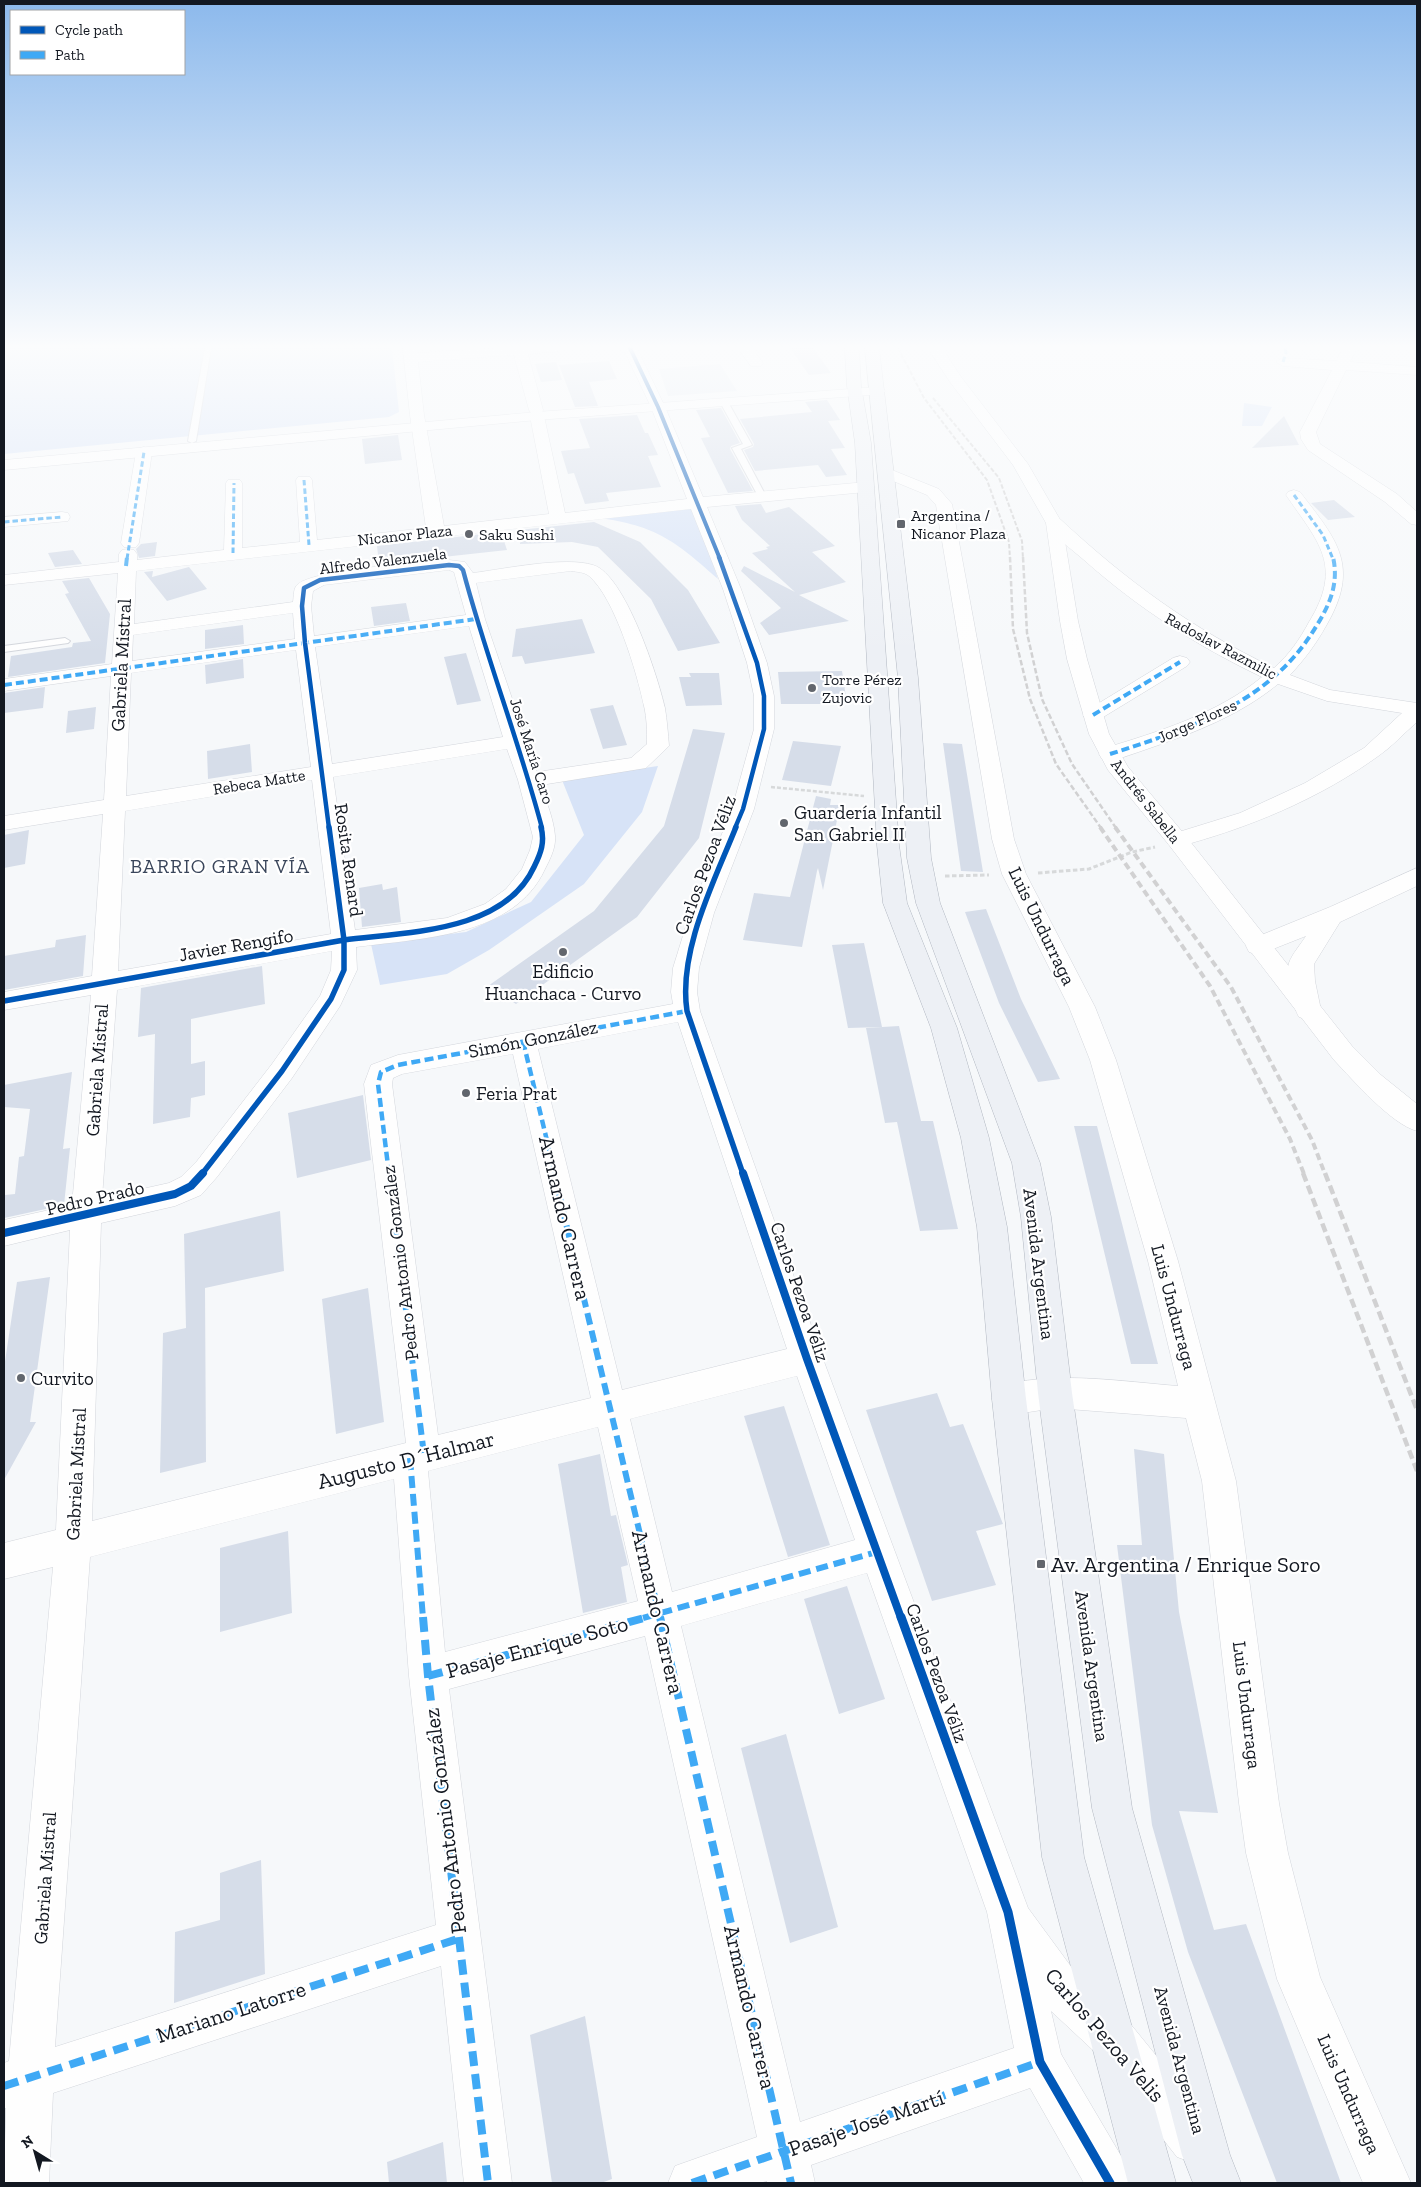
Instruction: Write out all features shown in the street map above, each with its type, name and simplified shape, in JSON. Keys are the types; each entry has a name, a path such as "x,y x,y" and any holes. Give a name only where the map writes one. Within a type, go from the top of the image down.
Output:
{"main road":[{"name":"Avenida Argentina","path":"873,450 908,678 918,858 928,904 1026,1163 1036,1217 1055,1393 1112,1808 1212,2169"},
{"name":"Avenida Argentina","path":"876,480 884,798 895,903 944,1028 975,1138 992,1227 1009,1399 1063,1857 1152,2183"}],"street":[{"path":"4,458 92,450"},
{"path":"4,465 163,450"},
{"path":"423,450 436,523 435,532"},
{"path":"544,450 558,518"},
{"name":"Carlos Pezoa Véliz","path":"675,450 732,589 757,663 764,696 764,729 749,785 742,809 702,913 686,968 684,992 687,1011 807,1359 1008,1912 1040,2062 1110,2183"},
{"name":"Andrés Sabella","path":"1009,450 1020,464 1054,523 1069,621 1093,715 1099,734 1110,754 1135,792 1177,840 1343,1053 1371,1082 1417,1120"},
{"path":"1319,450 1391,498 1417,520"},
{"name":"Gabriela Mistral","path":"24,2183 17,2082 76,1502 86,1216 104,984 128,554 144,452"},
{"path":"304,480 309,545"},
{"name":"Nicanor Plaza","path":"4,580 128,554 233,554 762,496 876,480"},
{"name":"Luis Undurraga","path":"876,480 933,492 944,504 1003,839 1014,874 1082,1007 1103,1060 1162,1261 1219,1481 1259,1803 1268,1853 1299,1979 1387,2183"},
{"path":"233,554 234,482"},
{"name":"Jorge Flores","path":"1110,754 1181,731 1214,717 1278,678 1316,631 1335,590 1334,562 1318,526 1294,495"},
{"path":"4,522 62,517"},
{"name":"Radoslav Razmilic","path":"1054,523 1078,546 1154,609 1192,634 1278,678 1326,694 1417,710"},
{"name":"Alfredo Valenzuela","path":"311,583 320,580 449,565 462,573 571,566 588,568 595,571 608,584 628,627 653,700 658,746 638,763 530,780"},
{"name":"José María Caro","path":"462,573 515,741 530,780 544,837 542,850 532,872 514,895 494,910 474,918"},
{"name":"Rosita Renard","path":"191,1186 282,1071 331,999 344,970 344,940 305,643 302,606 304,588 311,583"},
{"path":"124,631 302,606"},
{"path":"4,685 476,619"},
{"path":"1093,715 1180,662"},
{"path":"1177,840 1248,818 1313,788 1371,752 1417,710"},
{"name":"Rebeca Matte","path":"4,823 515,741"},
{"path":"1258,946 1331,917 1417,876"},
{"path":"1308,1010 1302,981 1301,964 1331,917"},
{"name":"Javier Rengifo","path":"4,1002 344,940 450,926 474,918"},
{"name":"Simón González","path":"381,1072 398,1065 687,1011"},
{"name":"Armando Carrera","path":"523,1042 611,1408 787,2167"},
{"name":"Pedro Antonio González","path":"381,1072 378,1084 417,1457 428,1676 488,2183"},
{"name":"Pedro Prado","path":"4,1233 86,1216 175,1194 191,1186"},
{"name":"Augusto D´Halmar","path":"4,1561 807,1359"},
{"path":"1009,1399 1055,1393 1200,1403"},
{"name":"Pasaje Enrique Soto","path":"428,1676 659,1614 877,1552"},
{"name":"Carlos Pezoa Velis","path":"1008,1912 1059,1988 1112,2037 1212,2169"},
{"name":"Mariano Latorre","path":"17,2082 458,1939"},
{"name":"Pasaje José Martí","path":"692,2183 787,2167 1040,2062"}],"lane":[{"path":"737,450 762,496"},
{"path":"4,649 65,641"}],"path":[{"path":"749,785 884,798"},
{"path":"918,858 925,861 930,877 1090,869 1132,852 1158,846 1173,864 1192,860"}],"shaded area":[{"path":"4,450 45,450 4,454"},
{"path":"695,508 718,579 686,552 658,534 627,523 585,516"},
{"path":"658,766 642,812 584,884 489,950 447,974 380,985 371,944 466,932 531,902 584,835 562,780"}],"building":[{"path":"363,450 400,450 402,460 365,464"},
{"path":"656,450 658,455 648,456 661,487 606,493 609,501 585,504 574,473 568,474 561,451"},
{"path":"707,450 731,450 753,491 728,493"},
{"path":"744,450 832,450 847,475 826,477 818,465 755,471"},
{"path":"1334,500 1355,517 1328,520 1311,503"},
{"path":"761,504 766,513 789,507 835,546 812,552 846,582 799,595 849,621 769,635 760,623 781,608 741,571 744,566 795,592 752,553 768,549 766,547 770,546 742,520 735,506"},
{"path":"594,522 640,542 688,590 720,643 678,651 651,599 598,547 572,542 520,544 519,530"},
{"path":"501,532 507,550 379,564 377,546"},
{"path":"157,542 155,556 139,558 136,549 141,544"},
{"path":"73,550 82,564 55,567 48,553"},
{"path":"189,567 207,589 167,601 144,572 153,571 152,577"},
{"path":"89,578 110,614 105,663 8,677 11,656 72,647 73,643 91,641 65,594 69,593 62,581"},
{"path":"406,603 410,621 374,626 371,607"},
{"path":"582,619 595,653 525,664 522,656 512,657 516,629"},
{"path":"243,625 244,644 205,649 205,630"},
{"path":"466,653 481,701 457,705 444,657"},
{"path":"243,659 244,678 206,684 205,665"},
{"name":"Torre Pérez Zujovic","path":"842,671 847,704 781,704 778,672"},
{"path":"689,673 719,673 722,705 686,706 679,677 691,677"},
{"path":"45,687 43,708 4,713 4,693"},
{"path":"613,705 627,745 603,749 590,709"},
{"path":"96,707 94,729 66,733 68,711"},
{"name":"Edificio Huanchaca - Curvo","path":"693,729 725,733 699,838 637,917 516,1004 488,986 594,911 664,826"},
{"path":"793,741 841,746 831,786 782,780"},
{"path":"943,743 962,744 983,872 961,871"},
{"path":"250,744 252,772 208,779 207,751"},
{"path":"816,796 831,799 830,805 840,805 823,890 818,868 802,947 743,940 754,893 790,897"},
{"path":"29,830 25,864 4,868 4,835"},
{"path":"382,884 383,890 397,887 401,922 362,927 359,888"},
{"path":"986,909 1021,999 1060,1079 1038,1082 999,1003 965,912"},
{"path":"86,935 83,976 4,990 4,956 55,947 56,940"},
{"path":"864,943 882,1027 848,1028 832,945"},
{"path":"262,966 265,1004 191,1019 191,1064 205,1061 205,1095 191,1098 190,1117 153,1124 155,1034 138,1037 141,988"},
{"path":"899,1026 921,1121 933,1121 958,1229 920,1231 897,1122 885,1123 866,1028"},
{"path":"72,1072 63,1149 70,1148 64,1205 4,1218 5,1195 15,1194 19,1157 24,1156 30,1109 4,1107 4,1085"},
{"path":"363,1095 371,1160 297,1178 288,1113"},
{"path":"1074,1126 1097,1126 1158,1364 1131,1364"},
{"path":"280,1211 284,1271 205,1288 206,1462 160,1473 163,1333 186,1328 184,1234"},
{"name":"Curvito","path":"50,1277 30,1422 36,1422 4,1480 4,1368 17,1282"},
{"path":"368,1288 384,1422 336,1434 322,1299"},
{"path":"937,1393 950,1427 963,1424 1003,1524 976,1531 996,1585 932,1601 866,1410"},
{"path":"784,1406 830,1545 788,1557 744,1416"},
{"path":"1134,1449 1164,1454 1179,1612 1218,1813 1179,1811 1214,1930 1246,1924 1341,2183 1277,2183 1188,1952 1152,1825 1117,1545 1142,1545"},
{"path":"600,1454 611,1516 616,1515 628,1565 621,1567 627,1602 583,1613 558,1464"},
{"path":"288,1531 292,1613 220,1632 220,1548"},
{"path":"847,1586 885,1699 839,1714 804,1599"},
{"path":"786,1734 838,1927 790,1943 741,1748"},
{"path":"261,1860 265,1974 174,2003 175,1932 220,1920 220,1873"},
{"path":"585,2016 612,2179 601,2183 552,2183 530,2035"},
{"path":"443,2142 447,2183 389,2183 387,2162"}],"railway":[{"path":"964,450 987,480 1009,542 1010,559"},
{"path":"976,450 999,478 1022,541 1023,559"},
{"path":"1010,557 1013,629 1030,699 1056,764 1101,828"},
{"path":"1023,557 1027,633 1042,699 1072,764 1116,828"},
{"path":"1100,827 1210,986 1290,1139 1304,1174"},
{"path":"1115,827 1231,987 1312,1140 1325,1174"},
{"path":"1303,1173 1417,1471"},
{"path":"1325,1173 1417,1410"}],"marked path":[{"path":"126,566 144,452"},
{"path":"304,480 309,545"},
{"path":"233,553 234,483"},
{"path":"1110,754 1172,733 1232,707 1259,690 1284,670 1305,646 1331,597 1335,585 1335,571 1328,544 1312,518 1294,495"},
{"path":"4,522 62,517"},
{"path":"4,685 476,619"},
{"path":"1093,715 1180,662"},
{"path":"424,1455 378,1084 381,1072 398,1065 687,1011"},
{"path":"523,1041 791,2183"},
{"path":"410,1458 428,1676 488,2183"},
{"path":"428,1676 659,1614 877,1552"},
{"path":"4,2086 458,1939"},
{"path":"692,2183 1040,2062"}],"cycle path":[{"path":"676,450 732,589 757,663 764,696 764,729 743,809 702,913 686,968 684,992 687,1011 807,1359 1008,1912 1040,2062 1110,2183"},
{"path":"4,1001 344,940 450,926 494,910 514,895 532,872 542,850 544,837 529,780 476,619 463,570 459,566 449,565 320,580 304,588 302,606 305,643 344,940 344,970 331,999 282,1071 207,1169 191,1186 175,1194 4,1233"}],"place":[{"name":"Argentina / Nicanor Plaza","path":"901,524"},
{"name":"Saku Sushi","path":"469,534"},
{"name":"Torre Pérez Zujovic","path":"812,688"},
{"name":"Guardería Infantil San Gabriel II","path":"784,823"},
{"name":"Edificio Huanchaca - Curvo","path":"563,952"},
{"name":"Feria Prat","path":"466,1093"},
{"name":"Curvito","path":"21,1378"},
{"name":"Av. Argentina / Enrique Soro","path":"1041,1564"}],"district":[{"name":"BARRIO GRAN VÍA","path":"220,866"}]}
